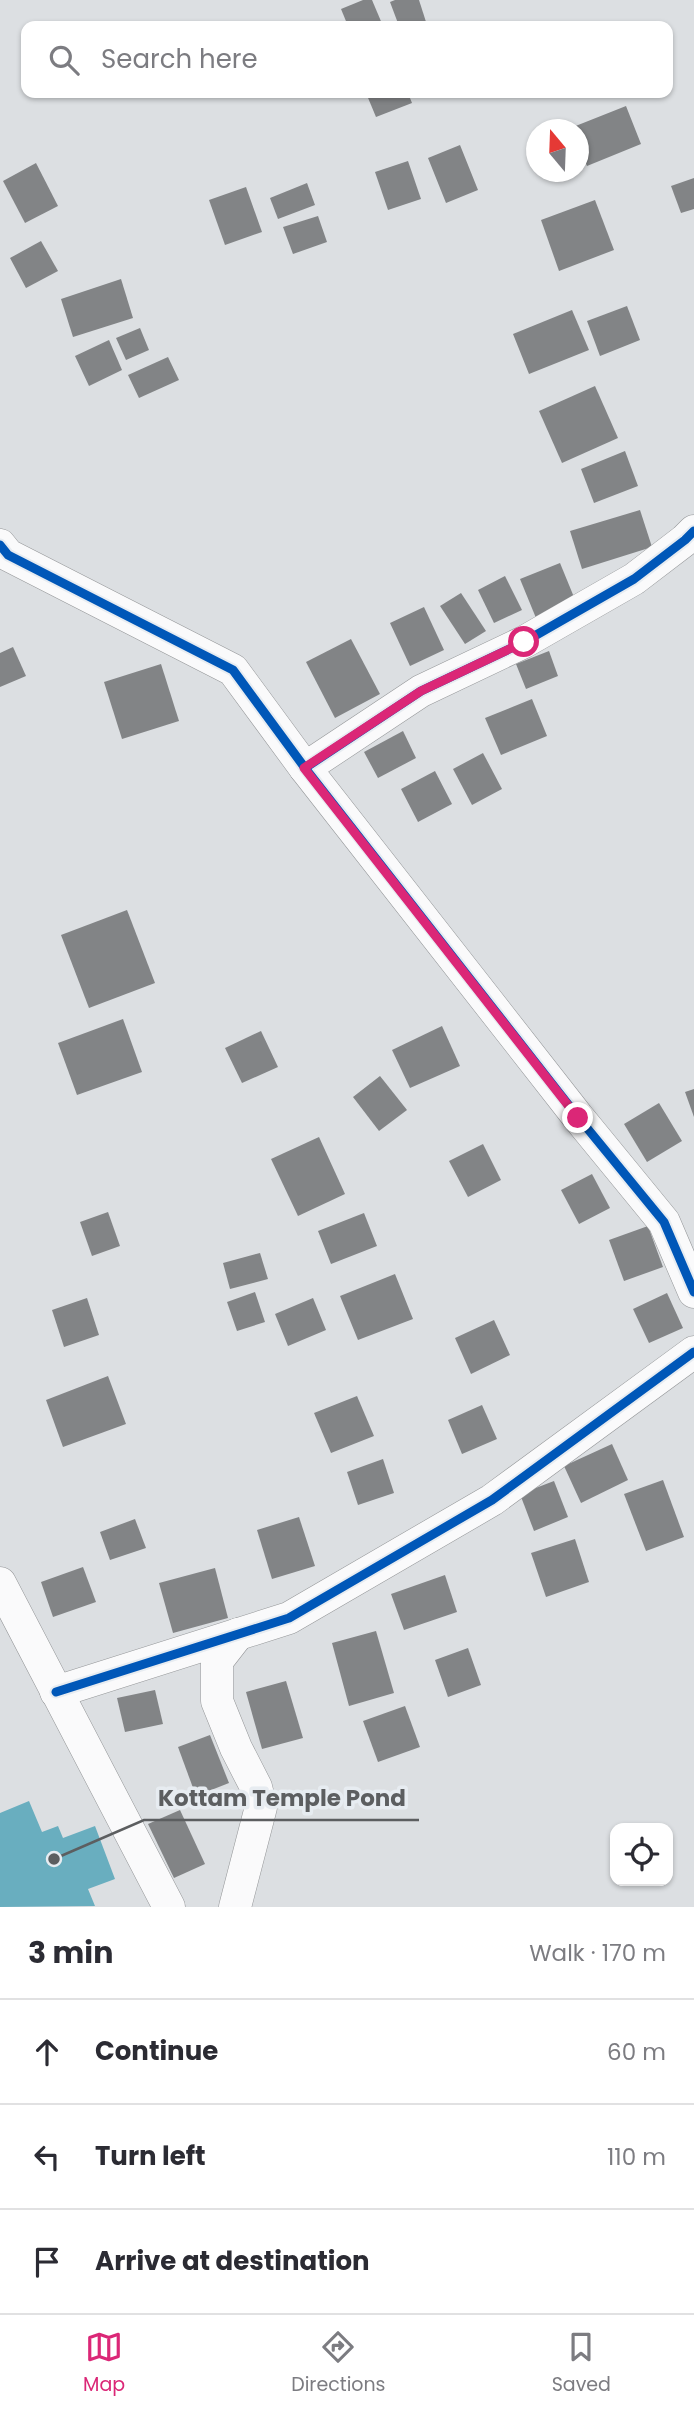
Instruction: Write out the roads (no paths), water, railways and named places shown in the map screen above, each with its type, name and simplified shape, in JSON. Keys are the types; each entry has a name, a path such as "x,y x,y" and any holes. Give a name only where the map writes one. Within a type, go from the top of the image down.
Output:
{"street":[{"path":"304,768 421,691 524,642 634,579 694,531"},
{"path":"0,545 8,555 233,670 304,768 578,1118 664,1222 694,1292"},
{"path":"56,1692 289,1618 492,1500 694,1352"},
{"path":"0,1583 169,1907"},
{"path":"235,1907 240,1878 261,1807 256,1787 236,1748 217,1701 217,1661 239,1634"}],"water":[{"path":"29,1801 42,1832 58,1826 63,1838 95,1826 115,1879 88,1889 95,1906 0,1907 0,1813"}],"place":[{"name":"Kottam Temple Pond","path":"54,1859"}]}
